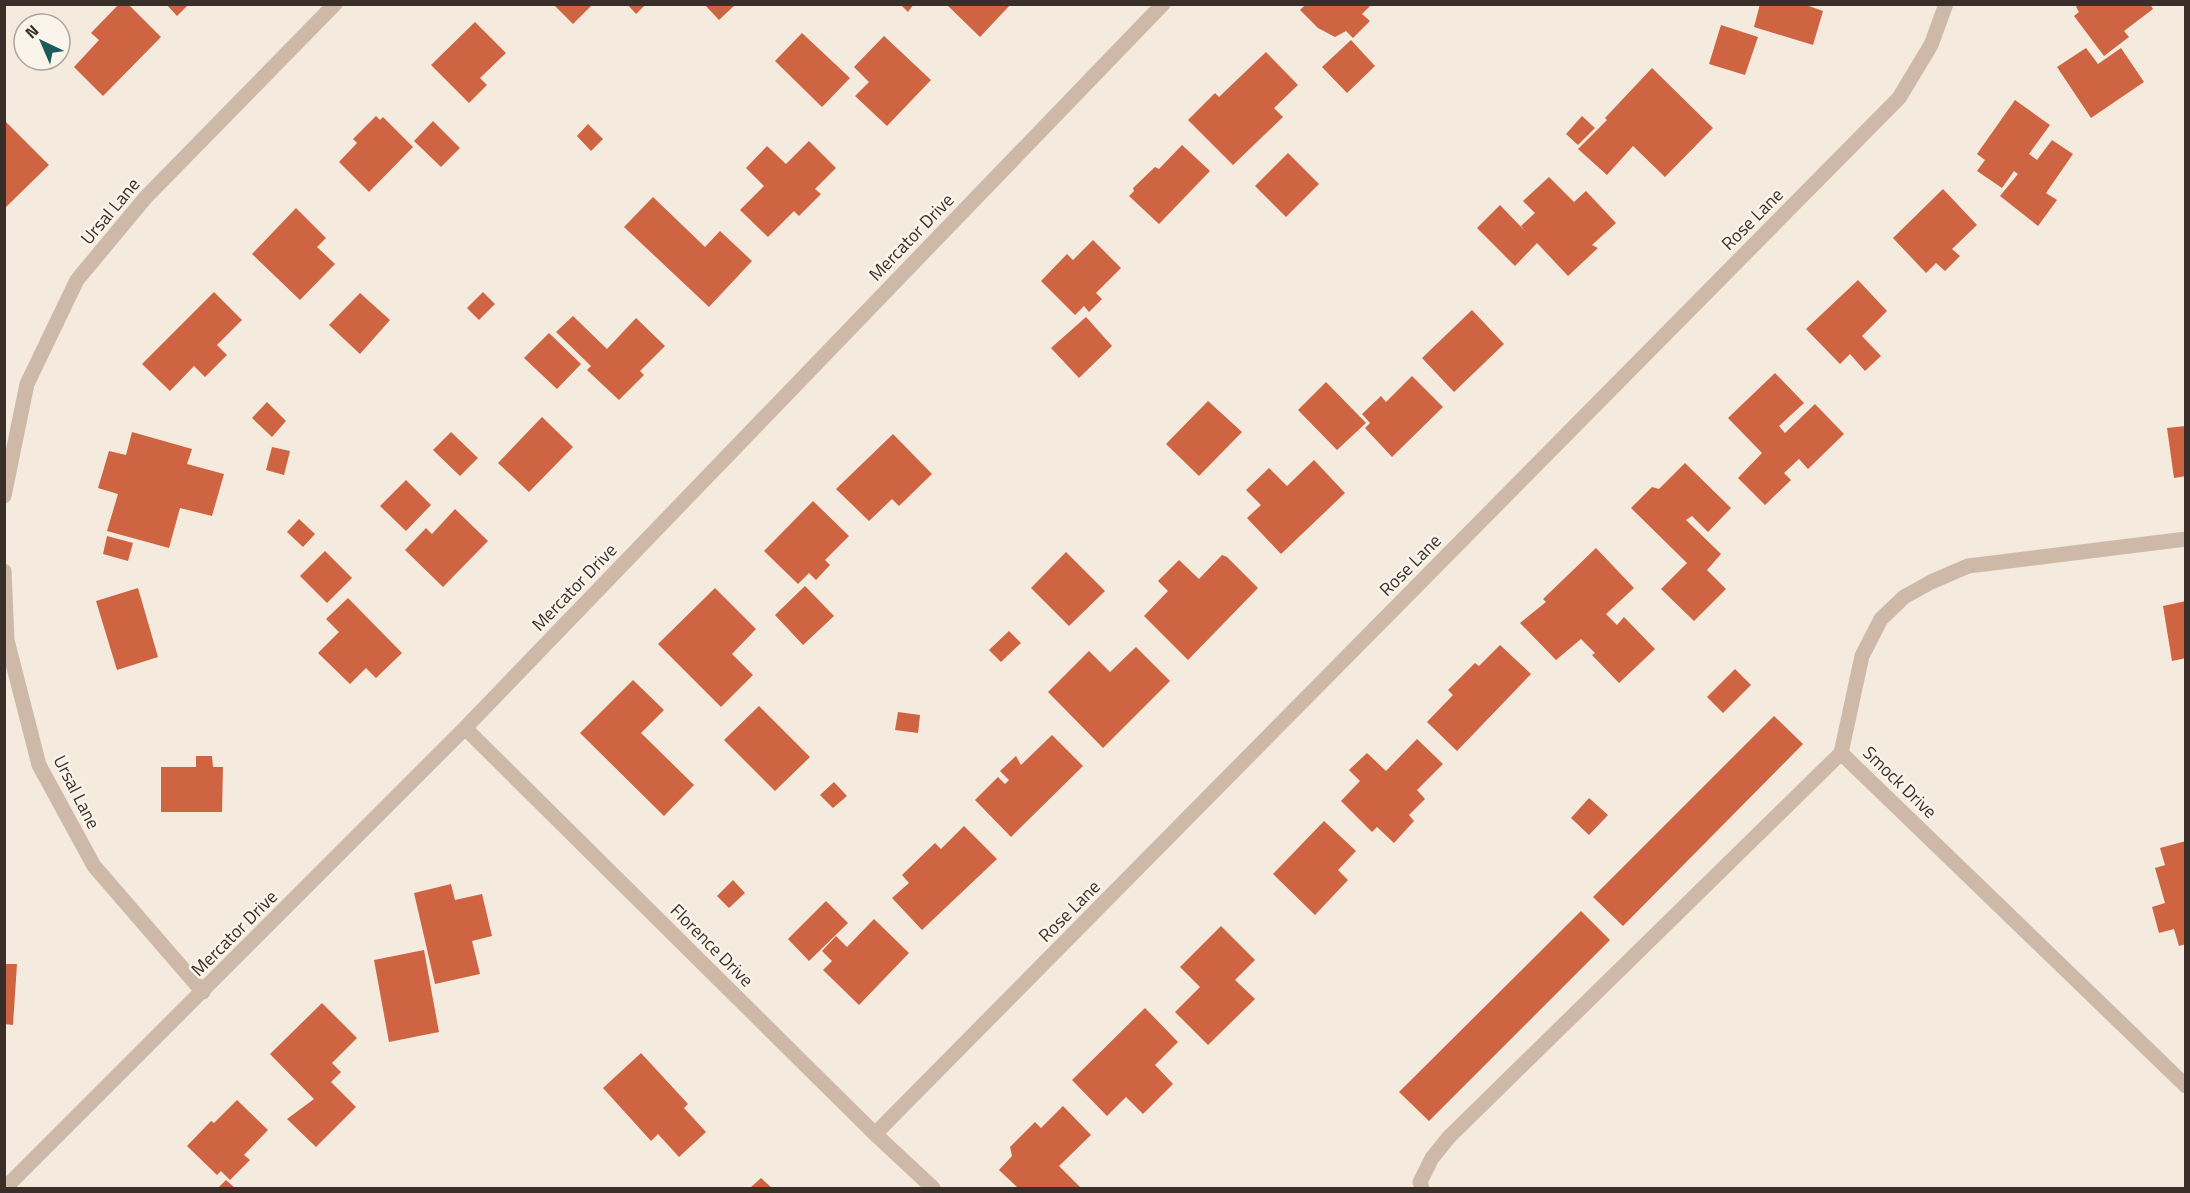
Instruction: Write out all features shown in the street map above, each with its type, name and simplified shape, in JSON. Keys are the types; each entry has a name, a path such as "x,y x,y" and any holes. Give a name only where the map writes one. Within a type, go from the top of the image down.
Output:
{"street":[{"name":"Ursal Lane","path":"4,496 27,384 77,280 146,197 335,4"},
{"name":"Mercator Drive","path":"5,1188 465,728 1163,4"},
{"name":"Rose Lane","path":"876,1134 1899,98 1930,45 1946,4"},
{"name":"Smock Drive","path":"2186,539 1968,566 1904,597 1881,619 1862,656 1841,753 2186,1086"},
{"name":"Ursal Lane","path":"4,571 7,640 39,765 94,866 203,992"},
{"name":"Florence Drive","path":"465,728 933,1188"},
{"path":"1422,1188 1420,1182 1431,1158 1449,1137 1841,753"}],"building":[{"path":"119,4 128,4 161,37 103,96 74,67 99,40 91,33"},
{"path":"166,4 189,4 177,16"},
{"path":"553,4 593,4 573,24"},
{"path":"627,4 646,4 636,14"},
{"path":"704,4 736,4 719,20"},
{"path":"900,4 914,4 908,12"},
{"path":"946,4 1011,4 980,37"},
{"path":"1306,4 1372,4 1362,14 1370,21 1353,38 1346,31 1335,37 1318,28 1300,10"},
{"path":"1760,4 1803,4 1823,11 1813,45 1754,27"},
{"path":"2079,4 2150,4 2153,9 2124,31 2129,37 2104,56 2074,16 2079,12 2076,7"},
{"path":"475,22 506,53 480,78 487,85 469,103 431,65"},
{"path":"1721,25 1758,37 1745,75 1709,64"},
{"path":"802,33 850,78 822,107 775,61"},
{"path":"884,36 931,80 887,126 855,96 869,82 854,67"},
{"path":"1351,40 1375,66 1347,93 1322,67"},
{"path":"2086,48 2098,64 2121,48 2144,82 2091,118 2057,67"},
{"path":"1266,52 1298,85 1274,108 1283,117 1233,165 1188,120 1215,93 1219,97"},
{"path":"1652,68 1713,128 1665,177 1633,146 1607,175 1578,149 1607,120 1605,118"},
{"path":"2015,100 2050,125 2029,154 2037,160 2052,140 2073,154 2046,193 2057,200 2038,226 2000,196 2018,174 2014,171 2002,188 1977,171 1985,160 1977,154"},
{"path":"376,116 380,120 383,117 413,147 369,192 339,162 357,143 353,139"},
{"path":"1582,116 1595,128 1578,145 1566,134"},
{"path":"4,120 49,165 4,209"},
{"path":"433,121 460,148 441,167 414,141"},
{"path":"588,124 603,139 591,151 577,136"},
{"path":"809,141 836,168 815,189 821,194 799,216 794,211 768,237 740,210 764,186 746,168 767,146 786,164"},
{"path":"1182,145 1210,171 1159,224 1129,196 1134,191 1133,188 1155,167 1159,169"},
{"path":"1288,153 1319,184 1286,217 1255,186"},
{"path":"1549,177 1574,202 1586,191 1616,223 1592,245 1598,248 1568,276 1537,243 1515,266 1477,228 1500,205 1525,231 1521,226 1535,213 1523,201"},
{"path":"1943,189 1977,225 1952,249 1960,256 1945,271 1936,263 1926,273 1893,238"},
{"path":"653,197 705,247 720,231 752,261 709,307 624,227"},
{"path":"296,208 326,238 317,247 335,264 300,300 252,254"},
{"path":"1093,240 1121,268 1096,293 1102,299 1089,312 1084,306 1075,315 1041,281 1067,254 1073,260"},
{"path":"1858,280 1887,311 1862,336 1881,356 1865,371 1850,354 1840,364 1806,329"},
{"path":"214,292 242,320 217,345 227,355 205,377 194,366 170,391 142,364"},
{"path":"483,292 495,304 479,320 467,308"},
{"path":"360,293 390,320 360,354 329,325"},
{"path":"1472,310 1504,344 1454,392 1422,358"},
{"path":"573,316 607,349 636,318 665,346 640,371 644,375 619,400 587,370 591,366 556,332"},
{"path":"1086,317 1112,346 1079,378 1051,348"},
{"path":"549,333 581,364 557,389 524,358"},
{"path":"1775,373 1804,403 1779,426 1785,433 1815,404 1844,434 1808,469 1799,459 1784,473 1791,480 1765,505 1738,478 1762,453 1728,418"},
{"path":"1412,376 1443,407 1392,457 1365,428 1370,423 1362,414 1381,396 1386,402"},
{"path":"1326,382 1366,423 1337,450 1298,410"},
{"path":"1208,401 1242,432 1199,476 1166,444"},
{"path":"267,402 286,421 272,437 252,418"},
{"path":"542,417 573,447 529,492 498,463"},
{"path":"2186,426 2186,476 2174,478 2167,428"},
{"path":"132,432 192,449 187,464 224,474 212,516 180,508 169,548 107,531 118,494 98,488 109,451 126,455"},
{"path":"451,432 478,458 460,476 433,450"},
{"path":"893,434 932,474 899,506 892,499 869,521 836,489"},
{"path":"272,447 290,451 284,475 266,470"},
{"path":"1314,460 1345,493 1281,554 1247,518 1261,505 1246,490 1269,468 1287,486"},
{"path":"1685,463 1731,508 1708,532 1692,516 1686,520 1721,554 1707,570 1726,589 1694,621 1661,589 1687,563 1631,508 1652,487 1659,489"},
{"path":"406,480 431,505 406,531 380,506"},
{"path":"813,501 849,536 825,560 830,565 816,580 809,573 798,584 764,551"},
{"path":"455,509 488,541 443,587 405,550 426,528 432,534"},
{"path":"299,519 315,534 303,547 287,532"},
{"path":"107,536 133,543 128,561 103,554"},
{"path":"1596,548 1634,588 1606,614 1617,625 1624,617 1655,649 1619,683 1592,655 1595,653 1581,639 1556,660 1520,623 1546,602 1543,599"},
{"path":"325,551 352,578 327,603 300,576"},
{"path":"1066,552 1105,591 1069,626 1031,588"},
{"path":"1222,555 1227,557 1258,588 1188,660 1144,616 1168,591 1158,581 1179,560 1199,579"},
{"path":"805,586 834,616 803,645 775,615"},
{"path":"138,588 158,657 117,670 96,601"},
{"path":"715,588 756,629 732,654 753,675 721,707 658,644"},
{"path":"348,598 402,653 376,678 366,668 350,684 318,653 339,632 326,619"},
{"path":"2186,601 2186,658 2172,661 2163,606"},
{"path":"1009,631 1021,643 1001,662 989,650"},
{"path":"1500,645 1531,674 1457,751 1427,722 1453,695 1448,690 1475,663 1479,666"},
{"path":"1136,647 1170,681 1103,748 1048,692 1089,651 1110,672"},
{"path":"1735,669 1751,685 1723,713 1707,697"},
{"path":"633,680 664,710 641,733 694,785 664,816 580,733"},
{"path":"759,706 810,757 775,791 724,740"},
{"path":"898,712 920,715 918,733 895,730"},
{"path":"1774,716 1803,744 1623,926 1593,897"},
{"path":"1052,735 1083,766 1011,837 975,800 998,777 1005,784 1009,780 1000,771 1016,756 1021,765"},
{"path":"1417,739 1443,764 1417,790 1425,799 1409,815 1414,821 1394,843 1377,827 1372,832 1341,801 1360,781 1349,770 1367,753 1386,771"},
{"path":"196,756 212,756 213,767 223,767 222,812 161,812 161,767 196,767"},
{"path":"834,782 847,796 833,808 820,795"},
{"path":"1589,798 1608,815 1589,835 1571,818"},
{"path":"1324,821 1356,851 1338,870 1348,880 1315,915 1273,874"},
{"path":"964,826 997,859 922,930 892,898 909,883 902,875 935,843 941,849"},
{"path":"2186,841 2186,944 2179,946 2174,929 2159,933 2152,907 2165,903 2155,868 2165,865 2160,848"},
{"path":"733,880 745,893 729,908 717,896"},
{"path":"451,884 455,900 482,894 492,936 472,941 480,974 435,984 414,893"},
{"path":"826,901 848,923 809,961 788,939"},
{"path":"1581,911 1610,940 1429,1121 1399,1092"},
{"path":"874,919 909,953 859,1005 823,970 832,961 822,951 836,936 847,947"},
{"path":"1221,926 1255,960 1235,980 1255,999 1208,1045 1175,1012 1200,987 1180,967"},
{"path":"424,950 439,1032 389,1042 374,960"},
{"path":"4,964 17,964 13,1025 4,1024"},
{"path":"322,1003 357,1038 332,1063 341,1072 331,1082 356,1107 316,1147 287,1119 314,1099 270,1054"},
{"path":"1145,1008 1178,1042 1155,1065 1173,1084 1143,1114 1126,1097 1107,1116 1072,1080"},
{"path":"641,1053 688,1104 684,1108 706,1132 679,1157 658,1134 651,1141 603,1088"},
{"path":"237,1100 268,1130 244,1155 250,1160 230,1180 221,1171 217,1175 187,1146 211,1121 214,1123"},
{"path":"1063,1106 1091,1135 1059,1166 1081,1188 1018,1188 999,1170 1012,1156 1010,1147 1035,1122 1041,1128"},
{"path":"761,1178 772,1188 750,1188"},
{"path":"226,1180 235,1188 218,1188"}]}
